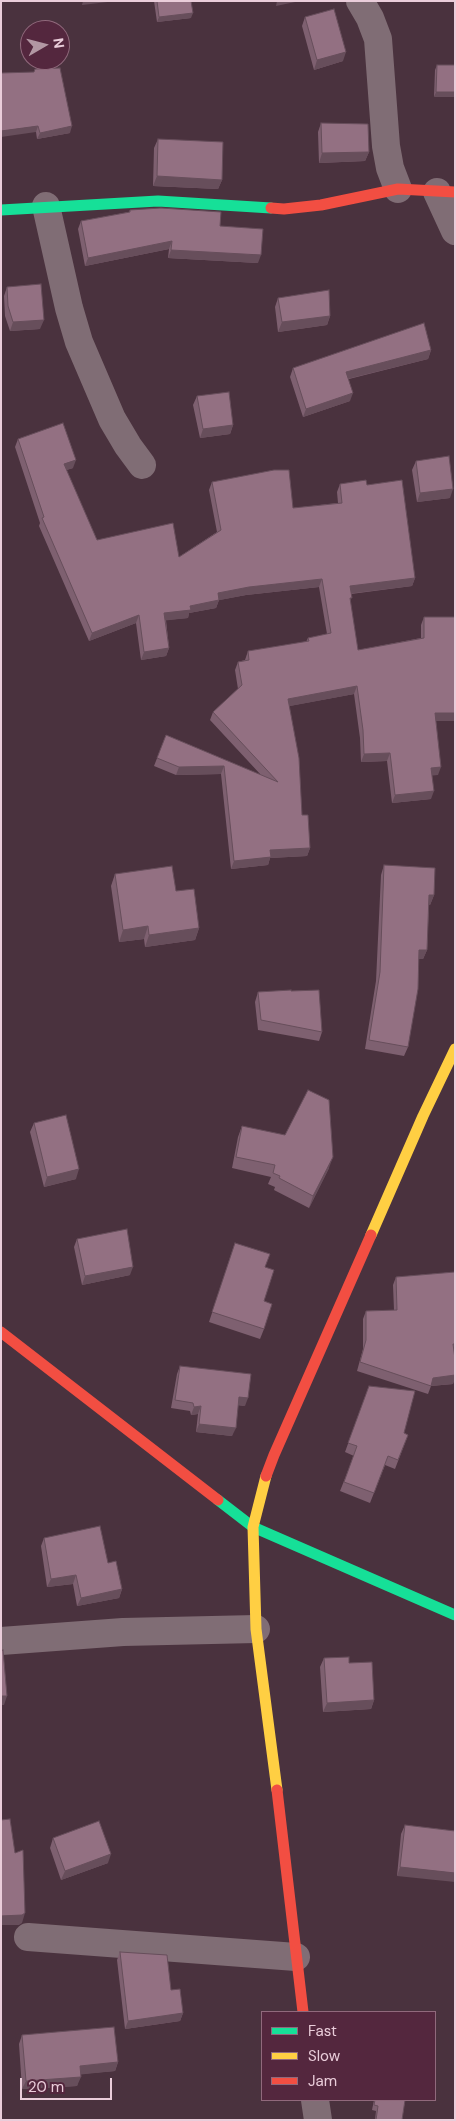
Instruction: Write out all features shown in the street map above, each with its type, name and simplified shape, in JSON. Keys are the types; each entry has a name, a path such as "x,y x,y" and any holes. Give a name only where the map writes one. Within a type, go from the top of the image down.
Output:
{"street":[{"path":"360,1 370,18 378,39 386,146 390,168 398,189"},
{"path":"1,210 158,201 284,209 300,208 398,189 446,192 455,231"},
{"path":"46,206 69,308 79,342 112,419 142,465"},
{"path":"303,2011 256,1629 253,1527 262,1489 274,1455 423,1116 455,1049"},
{"path":"1,1332 253,1527 455,1615"},
{"path":"1,1641 123,1632 256,1629"},
{"path":"28,1937 296,1957"},
{"path":"315,2101 318,2120"}],"building":[{"path":"157,1 191,1 193,13 159,17"},
{"path":"334,9 346,52 317,60 305,17"},
{"path":"437,65 455,65 455,92 436,92"},
{"path":"35,70 60,70 72,126 40,133 38,126 1,131 1,73 34,72"},
{"path":"321,123 368,124 369,152 322,153"},
{"path":"158,139 223,142 222,180 157,176"},
{"path":"161,208 221,212 220,226 263,229 261,255 171,250 172,241 88,258 81,221 130,212 130,210"},
{"path":"41,284 44,320 13,322 8,306 7,287"},
{"path":"329,290 330,316 282,322 278,298"},
{"path":"424,323 431,350 346,372 353,393 306,409 293,368"},
{"path":"229,392 233,425 203,429 197,396"},
{"path":"63,423 76,460 64,464 97,540 173,523 179,557 221,530 212,482 274,470 289,470 293,508 342,503 340,484 366,480 367,485 402,480 415,578 350,586 352,598 350,598 358,650 424,638 424,617 455,617 455,713 435,713 441,767 431,768 434,791 395,795 390,753 364,754 357,686 288,699 299,758 302,815 308,815 310,848 270,850 271,857 234,861 224,766 179,767 157,758 166,735 278,782 213,712 242,685 238,662 249,660 248,651 309,641 308,638 331,633 322,579 249,587 218,593 219,600 190,606 191,610 164,613 169,648 144,652 139,615 92,633 42,518 44,517 18,439"},
{"path":"449,456 453,489 420,493 416,461"},
{"path":"384,865 435,868 434,895 429,895 427,950 419,950 418,989 408,1047 369,1040 380,972"},
{"path":"172,866 176,891 194,889 199,928 149,935 148,926 123,930 115,874"},
{"path":"319,990 322,1032 261,1020 258,992"},
{"path":"308,1090 329,1100 333,1157 313,1196 279,1178 280,1176 273,1173 275,1165 236,1157 242,1126 285,1135"},
{"path":"66,1115 79,1169 47,1177 34,1123"},
{"path":"127,1229 133,1267 85,1276 77,1239"},
{"path":"235,1243 270,1254 265,1267 274,1270 264,1301 272,1304 264,1329 212,1312"},
{"path":"455,1272 455,1344 453,1344 455,1375 433,1378 431,1386 360,1362 366,1340 366,1311 397,1310 396,1277"},
{"path":"180,1366 251,1374 248,1398 239,1397 236,1428 199,1424 201,1406 194,1407 193,1403 175,1400"},
{"path":"369,1386 415,1391 404,1433 408,1435 398,1460 388,1456 374,1493 344,1482 357,1446 348,1443"},
{"path":"100,1526 108,1563 116,1561 122,1589 81,1598 76,1575 51,1579 44,1538"},
{"path":"3,1650 7,1696 1,1696 1,1651"},
{"path":"349,1657 349,1663 372,1662 374,1700 327,1703 324,1658"},
{"path":"10,1819 15,1853 23,1850 25,1913 22,1915 1,1916 1,1820"},
{"path":"99,1821 111,1854 65,1871 53,1838"},
{"path":"405,1825 455,1831 455,1873 400,1867"},
{"path":"120,1952 167,1955 171,1990 180,1989 183,2013 128,2021"},
{"path":"114,2027 118,2062 80,2066 81,2077 26,2081 22,2035"},
{"path":"375,2101 405,2101 402,2120 376,2120 378,2106 374,2105"}],"traffic: fast":[{"path":"1,210 158,201 271,208"},
{"path":"218,1500 253,1527 455,1615"}],"traffic: slow":[{"path":"371,1235 423,1116 455,1049"},
{"path":"266,1476 253,1527 256,1629 277,1790"}],"traffic: jam":[{"path":"271,208 284,209 321,205 398,189 455,192"},
{"path":"266,1476 371,1235"},
{"path":"1,1332 218,1500"},
{"path":"277,1790 303,2011"}]}
